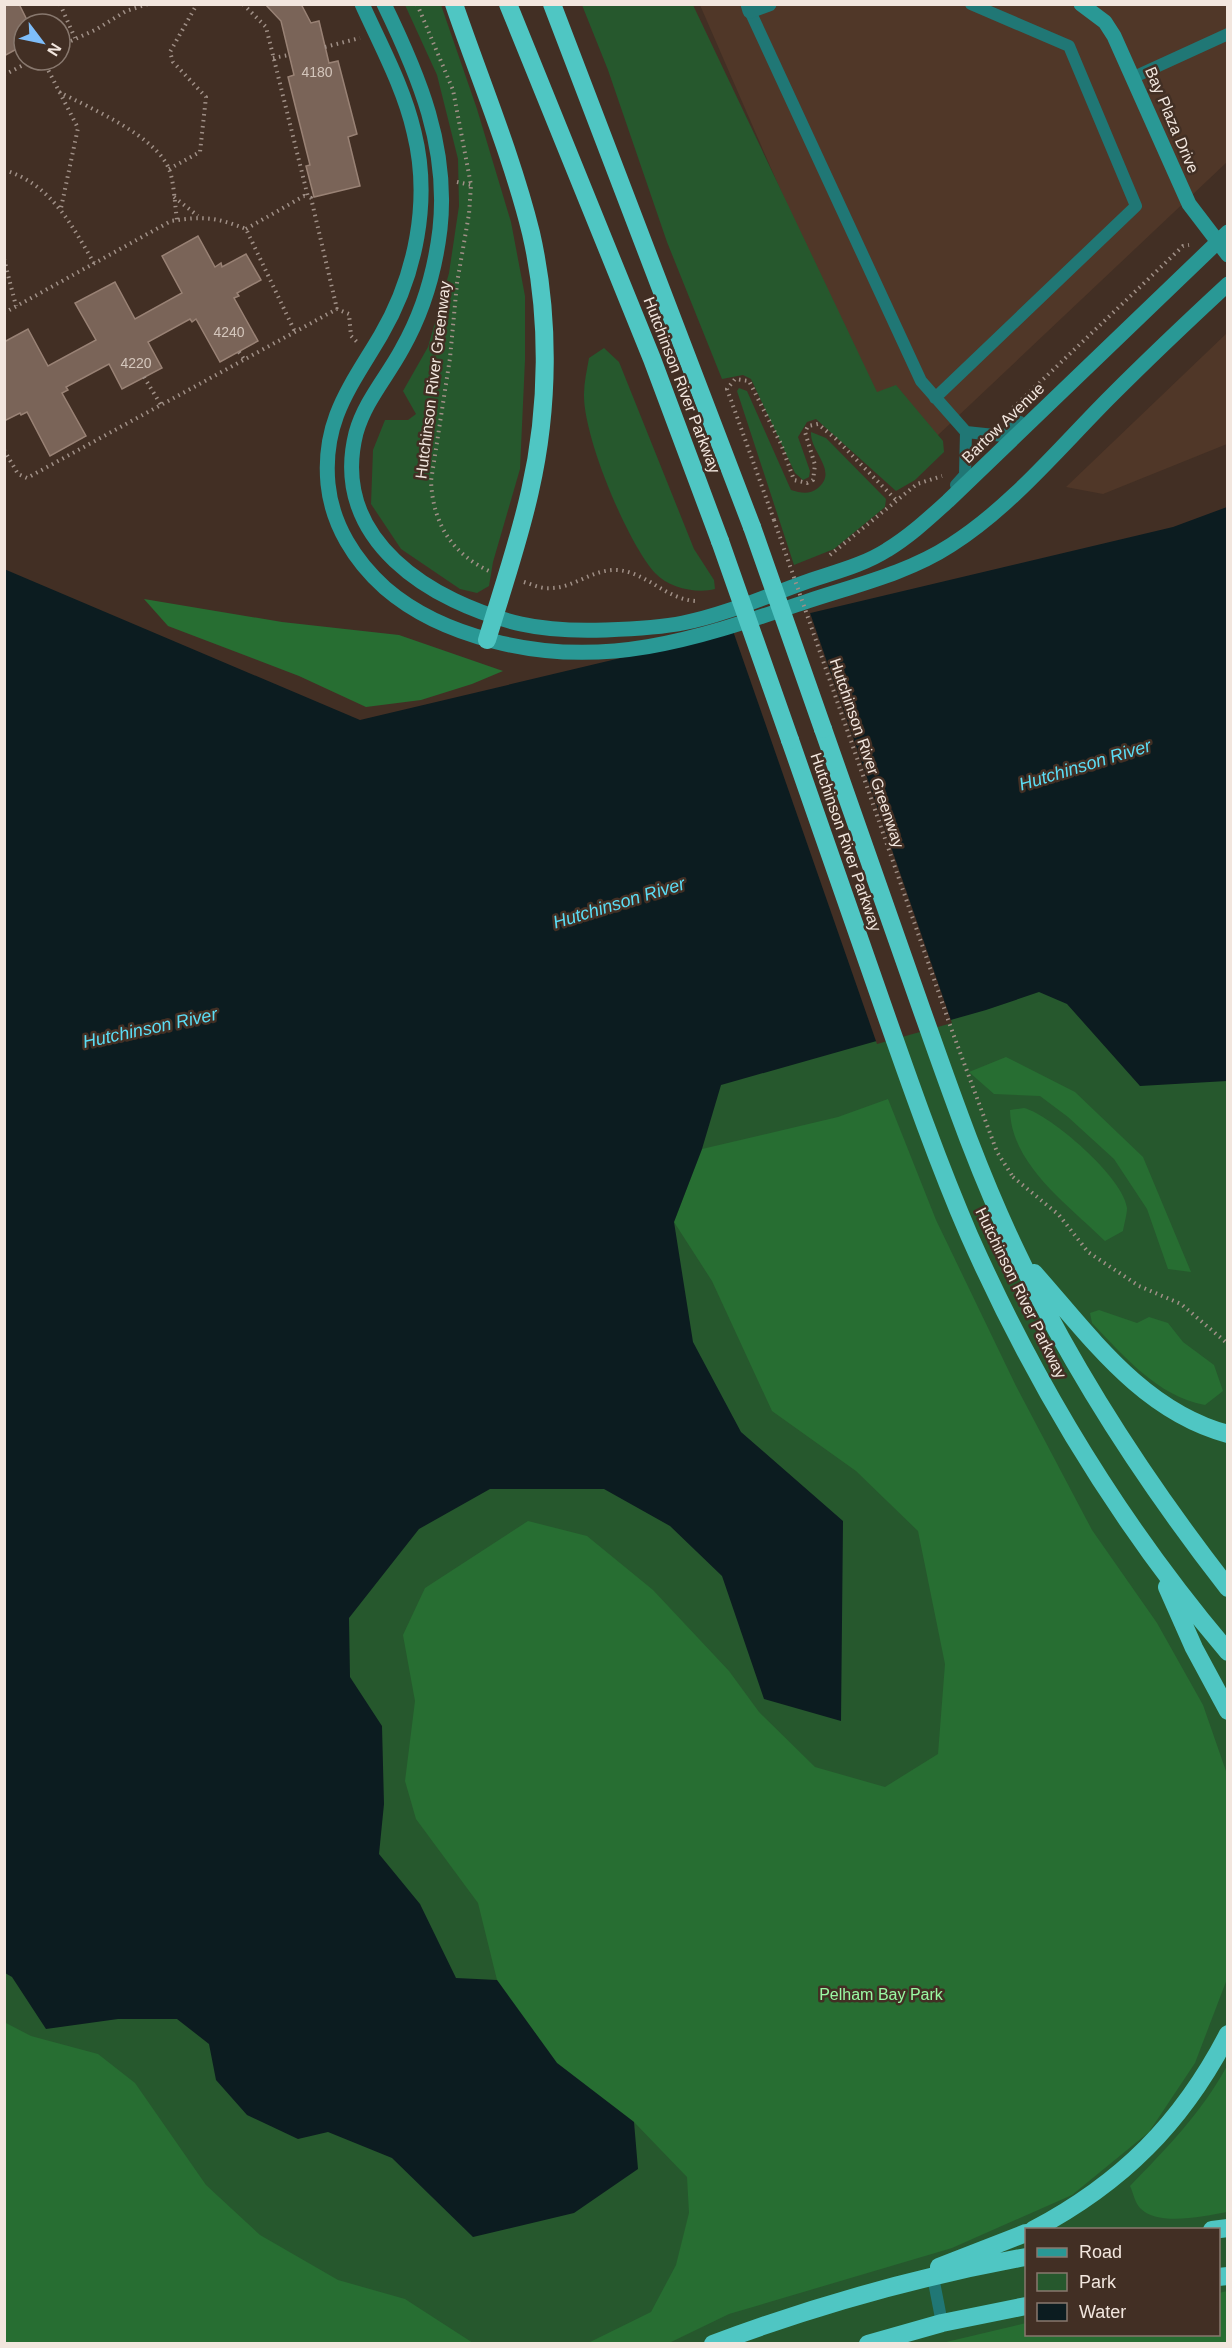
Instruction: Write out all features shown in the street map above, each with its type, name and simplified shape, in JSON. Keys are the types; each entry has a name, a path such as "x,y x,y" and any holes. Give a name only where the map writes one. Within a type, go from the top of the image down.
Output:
{"highway":[{"path":"454,4 524,207 540,291 544,344 540,432 531,491 487,640"},
{"name":"Hutchinson River Parkway","path":"508,4 648,349 720,541 920,1110 954,1200 1036,1370 1093,1466 1156,1560 1227,1652"},
{"name":"Hutchinson River Parkway","path":"552,4 752,527 952,1098 987,1187 1017,1254 1069,1353 1162,1500 1227,1587"},
{"path":"1017,1254 1137,1385 1173,1412 1227,1434"},
{"path":"1156,1560 1194,1648 1227,1711"},
{"path":"1036,2228 1094,2194 1150,2146 1196,2088 1227,2034"},
{"path":"899,2286 958,2258 1025,2233"},
{"path":"713,2343 899,2286 1025,2257"},
{"path":"868,2343 942,2323 1025,2306"}],"street":[{"path":"363,4 401,90 414,129 421,189 418,230 409,270 395,308 340,402 327,453 328,487 338,523 357,557 389,591 432,619 487,640 555,653 615,653 677,642 903,570 936,554 961,538 1001,506 1112,394 1227,284"},
{"name":"Bartow Avenue","path":"384,4 413,66 431,116 439,154 441,207 434,264 422,307 403,348 367,405 356,435 352,465 356,495 371,534 399,565 443,595 520,624 562,629 660,627 698,620 871,559 898,543 924,523 1222,237"},
{"path":"749,8 769,4"},
{"name":"Bay Plaza Drive","path":"1081,4 1106,22 1134,77 1189,204 1222,237 1227,255"}],"lane":[{"path":"935,398 1136,206 1069,46 971,4"},
{"path":"749,8 921,381 966,432 1004,436 1096,351 1112,345"},
{"path":"1134,77 1227,34"},
{"path":"871,559 966,475 966,432"},
{"path":"933,2277 942,2323"}],"path":[{"path":"60,4 75,38"},
{"path":"72,40 97,29 126,11 148,4"},
{"path":"169,169 200,152 206,97 173,63 170,52 197,4"},
{"path":"243,4 266,27 308,197 311,198 337,309"},
{"name":"Hutchinson River Greenway","path":"417,4 453,90 471,185 470,214 457,283 450,358 431,480 434,508 448,540 458,551 477,565 506,577 553,589 591,573 624,571 643,577 674,597 703,600"},
{"path":"325,46 376,34"},
{"path":"273,58 289,55"},
{"path":"49,72 78,128 61,208"},
{"path":"59,92 154,147 169,169 177,220"},
{"path":"4,170 39,187 61,208 94,264"},
{"path":"246,229 304,196 308,197"},
{"path":"173,197 198,216"},
{"path":"4,313 177,220 198,216 220,219 246,229 295,332"},
{"path":"1009,412 1183,246 1222,237"},
{"path":"4,259 16,306"},
{"path":"4,450 18,474 27,477 337,309 350,314 353,340 371,352"},
{"path":"239,352 244,359"},
{"path":"144,377 160,405"},
{"name":"Hutchinson River Greenway","path":"897,501 836,439 818,424 808,426 805,432 815,465 813,480 807,483 794,480 781,444 749,381 735,379 727,389 951,1028 997,1152 1013,1177 1059,1215 1088,1252 1139,1286 1181,1304 1227,1344"},
{"path":"68,446 72,453"},
{"path":"829,555 916,484 928,480"}],"shaded area":[{"path":"700,5 1227,5 1227,162 902,469"},
{"path":"1227,333 1227,444 1103,494 1066,487"}],"green space":[{"path":"405,5 441,5 477,109 511,222 525,296 525,360 520,469 493,562 489,586 477,593 460,589 401,549 371,504 373,450 385,420 408,420 416,414 403,391 428,347 449,273 459,206 458,159 437,75"},
{"path":"582,5 693,5 877,392 896,385 943,441 944,452 915,480 896,491 816,419 807,422 798,437 810,471 809,477 803,480 795,473 751,379 743,375 722,379 667,242 608,70"},
{"path":"604,348 619,362 694,549 714,580 715,589 692,590 675,586 661,578 644,558 620,514 599,461 586,412 584,390 589,358"},
{"path":"739,388 747,391 791,490 802,493 811,492 824,481 824,468 814,446 811,432 826,438 886,499 885,507 834,549 794,565 737,391"},
{"path":"144,599 282,622 399,635 503,671 472,684 421,700 366,707 299,676 168,626"},
{"name":"Pelham Bay Park","path":"1227,797 1227,2343 5,2343 4,1215"},
{"path":"1006,1057 1075,1092 1143,1157 1191,1272 1168,1269 1147,1209 1114,1159 1068,1117 1040,1096 994,1094 969,1072"},
{"name":"Pelham Bay Park","path":"888,1099 936,1220 1016,1386 1092,1530 1157,1623 1203,1705 1227,1774 1227,1979 1195,2063 1149,2132 1072,2195 952,2248 729,2314 669,2343 588,2343 651,2312 676,2265 689,2213 687,2177 634,2122 557,2063 497,1980 478,1903 416,1819 405,1781 415,1701 403,1635 425,1588 528,1521 587,1536 653,1590 729,1671 759,1712 815,1767 885,1787 938,1754 945,1664 918,1531 856,1471 772,1411 712,1281 674,1222 702,1149 838,1117"},
{"path":"1024,1108 1051,1122 1068,1135 1100,1165 1113,1181 1123,1195 1127,1208 1123,1231 1105,1241 1060,1199 1031,1166 1020,1149 1013,1130 1010,1110"},
{"path":"1099,1310 1137,1323 1149,1317 1168,1323 1183,1342 1214,1365 1223,1391 1205,1405 1172,1393 1157,1384 1129,1361 1092,1323 1090,1313"},
{"path":"4,2022 31,2036 98,2054 135,2083 206,2185 260,2235 338,2280 405,2299 473,2343 5,2343"},
{"path":"1227,2066 1227,2212 1182,2219 1169,2219 1148,2214 1138,2206 1130,2186 1195,2114"},
{"path":"1227,2291 1227,2343 942,2343 1025,2323 1025,2336 1220,2336 1220,2293"}],"water":[{"name":"Hutchinson River","path":"1227,507 1227,1081 1140,1086 1067,1004 1039,992 986,1010 721,1085 702,1149 674,1222 693,1342 741,1432 843,1521 841,1721 764,1699 722,1576 670,1526 604,1489 490,1489 419,1529 349,1618 350,1677 382,1726 384,1804 379,1854 420,1904 456,1978 497,1980 557,2063 634,2122 638,2169 574,2213 473,2237 392,2158 328,2132 298,2139 247,2115 216,2080 209,2044 177,2019 118,2019 46,2029 12,1977 5,1973 4,569 360,720 1173,527"}],"pier":[{"path":"809,610 952,1023 877,1044 732,628"}],"building":[{"path":"4,4 19,4 23,12 12,12 12,52 4,56"},
{"path":"265,4 301,4 311,23 319,21 329,63 338,61 357,134 348,137 360,186 314,197 306,166 310,165 288,77 294,75 281,21"},
{"path":"198,236 215,267 221,263 222,267 246,254 261,280 237,293 239,296 234,298 258,341 220,362 196,319 192,322 190,319 148,342 162,368 122,389 109,364 66,387 68,390 62,393 86,436 50,456 27,412 4,421 4,342 28,329 48,366 96,340 75,303 115,282 135,319 182,293 162,256"}]}
